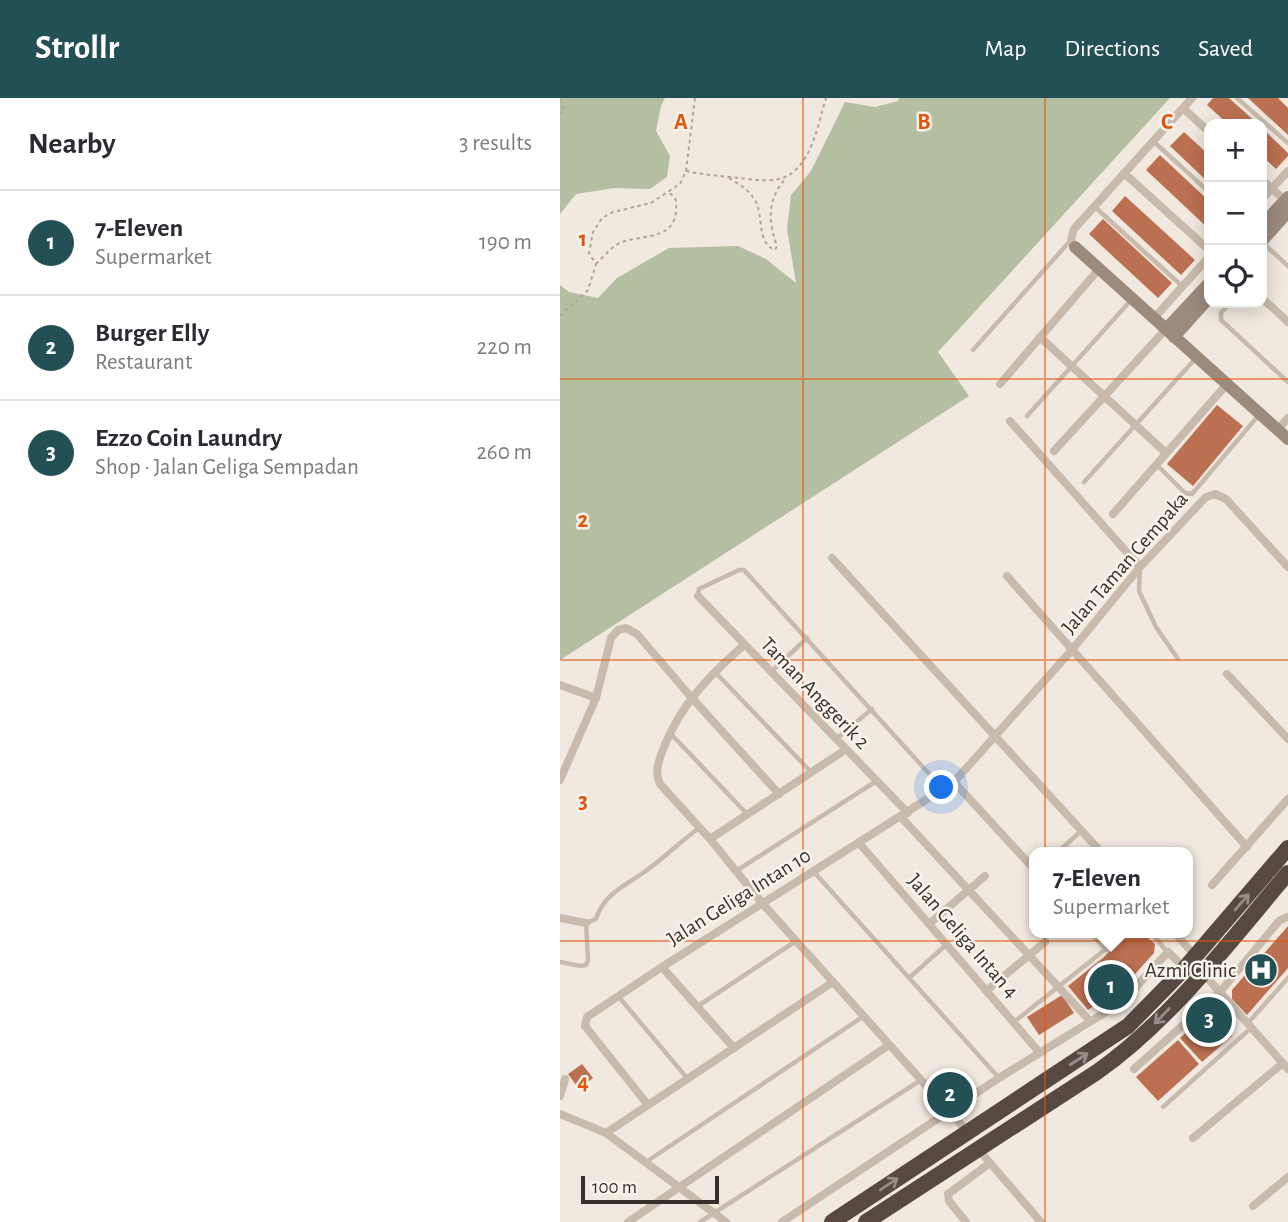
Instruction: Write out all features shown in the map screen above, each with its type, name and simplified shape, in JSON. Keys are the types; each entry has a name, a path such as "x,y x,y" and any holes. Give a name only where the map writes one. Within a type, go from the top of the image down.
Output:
{"highway":[{"path":"832,1222 1128,1026 1190,962 1288,848"},
{"path":"866,1222 1131,1047 1203,973 1288,873"}],"street":[{"path":"1192,98 1074,229 1073,244 1288,439"},
{"path":"1183,108 1204,127"},
{"path":"1267,194 1288,170"},
{"path":"1124,173 1204,245"},
{"path":"1264,182 1287,203"},
{"path":"1267,221 1287,203"},
{"path":"1267,234 1287,203"},
{"path":"1154,318 1204,263"},
{"path":"1000,384 1099,269"},
{"path":"1170,333 1204,289"},
{"path":"1054,450 1104,397 1204,302"},
{"path":"1267,303 1288,322"},
{"path":"1040,337 1166,453"},
{"path":"1113,514 1227,384"},
{"path":"1277,430 1288,418"},
{"path":"1010,421 1140,566"},
{"name":"Jalan Taman Cempaka","path":"995,737 1071,651 1140,566 1206,497 1215,494 1226,499 1288,567"},
{"path":"832,558 1096,847"},
{"path":"1007,576 1247,847"},
{"name":"Taman Anggerik 2","path":"698,596 876,782 969,890 1090,1021"},
{"path":"560,780 596,698 611,638 618,630 626,628 637,634 779,794"},
{"path":"744,645 691,697 670,733 658,763 657,777 660,784 710,839 762,903 967,1131"},
{"path":"1227,674 1288,739"},
{"path":"560,685 596,698"},
{"name":"Jalan Geliga Intan 10","path":"648,1105 584,1022 587,1017 762,903 944,790 995,737"},
{"path":"710,839 845,750"},
{"path":"954,782 1029,864"},
{"path":"1212,885 1288,800"},
{"name":"Jalan Geliga Intan 4","path":"860,844 1039,1052"},
{"path":"929,924 985,876"},
{"path":"1134,1069 1220,992 1279,921 1288,917"},
{"path":"560,918 586,923"},
{"path":"1098,938 1107,948"},
{"path":"1178,938 1190,962"},
{"path":"986,991 1045,942"},
{"path":"782,1222 999,1078 1125,999 1168,952 1190,962"},
{"path":"662,967 734,1048"},
{"path":"1193,1138 1285,1066 1203,973"},
{"path":"606,1133 833,982"},
{"path":"628,1222 890,1045"},
{"path":"560,1096 565,1079"},
{"path":"560,1114 606,1133 726,1222"},
{"path":"978,1149 1041,1222"},
{"path":"965,1222 949,1201 948,1194 990,1163"},
{"path":"1253,1206 1288,1177"}],"lane":[{"path":"1237,98 1288,143"},
{"path":"1153,140 1204,187"},
{"path":"1094,206 1183,286"},
{"path":"973,350 1073,244"},
{"path":"1265,245 1288,266"},
{"path":"1027,416 1132,299"},
{"path":"1226,308 1221,313 1221,320 1288,382"},
{"path":"1084,482 1197,357"},
{"path":"1156,465 1185,493 1192,494 1260,414"},
{"path":"1140,566 1139,591 1156,627 1178,659"},
{"path":"698,596 699,589 744,570 944,790"},
{"path":"770,672 807,638"},
{"path":"714,672 811,772"},
{"path":"835,740 872,709"},
{"path":"670,733 748,815"},
{"path":"736,871 876,782"},
{"path":"560,962 586,965 586,923 596,919 603,903 617,890 646,871 699,828"},
{"path":"1063,847 1081,831"},
{"path":"813,871 999,1078"},
{"path":"1014,1022 1116,938"},
{"path":"1156,938 1168,952"},
{"path":"697,1006 796,941"},
{"path":"909,978 947,944"},
{"path":"1163,1107 1250,1026 1288,978"},
{"path":"617,996 688,1079"},
{"path":"645,1162 864,1016"},
{"path":"699,1222 921,1080"}],"path":[{"path":"596,264 589,253 593,232 602,218 613,212 651,203 680,184 686,170 695,98"},
{"path":"728,177 748,190 755,200 761,216 764,240 769,248 775,250 777,246 770,226 770,212 779,185 798,166 808,151 825,98"},
{"path":"560,99 564,110 560,115"},
{"path":"686,170 705,176 768,180 787,177"},
{"path":"560,316 588,290 596,264 611,248 621,243 661,234 672,225 678,216 677,200 669,193"}],"green space":[{"path":"560,98 665,98 656,131 670,156 667,177 650,189 614,188 576,194 560,214"},
{"path":"899,98 1170,98 938,352 969,396 560,660 560,285 569,292 598,298 617,278 669,248 738,246 766,259 796,283 787,229 791,195 811,171 845,102 875,107 898,101"}],"building":[{"path":"1213,98 1229,98 1252,119 1222,119 1207,105"},
{"path":"1248,98 1278,98 1288,108 1288,135"},
{"path":"1184,132 1204,150 1204,178 1170,146"},
{"path":"1267,133 1288,153 1276,169 1267,161"},
{"path":"1160,155 1204,196 1204,224 1146,170"},
{"path":"1125,196 1195,260 1181,275 1112,211"},
{"path":"1103,219 1172,283 1158,298 1089,234"},
{"path":"1217,405 1243,426 1193,486 1167,464"},
{"path":"1288,926 1288,968 1247,1015 1232,999 1232,990"},
{"path":"1122,938 1148,938 1155,944 1154,953 1126,984 1088,1010 1068,986 1104,957"},
{"path":"1062,995 1074,1013 1039,1035 1027,1017"},
{"path":"1210,1011 1232,1036 1202,1062 1180,1038"},
{"path":"1178,1040 1199,1064 1158,1101 1136,1077"},
{"path":"582,1064 593,1078 579,1089 568,1074"}],"place":[{"name":"Azmi Clinic","path":"1261,970"},
{"name":"7-Eleven","path":"1111,987"},
{"name":"Ezzo Coin Laundry","path":"1209,1020"},
{"name":"Burger Elly","path":"950,1095"}]}
